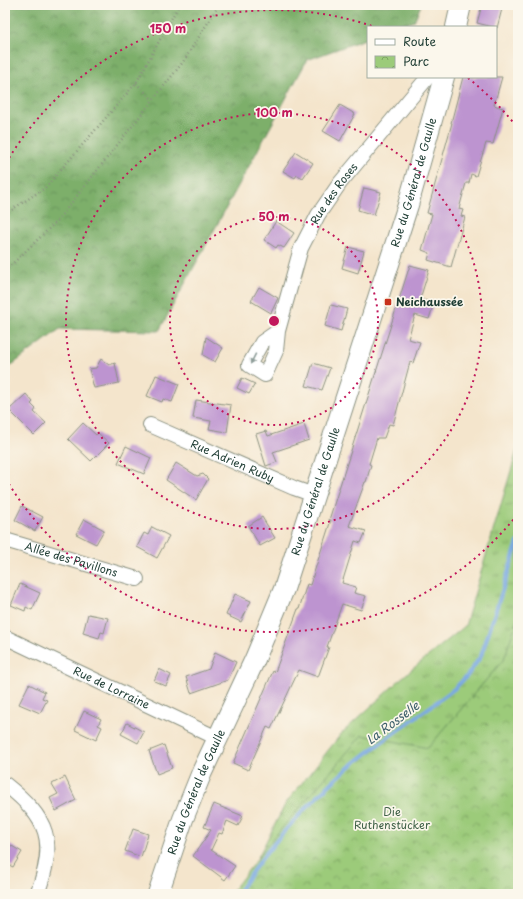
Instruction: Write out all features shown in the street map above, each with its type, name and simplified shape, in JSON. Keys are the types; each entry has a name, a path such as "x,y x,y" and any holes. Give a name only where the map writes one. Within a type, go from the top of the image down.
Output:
{"main road":[{"path":"456,26 461,5"},
{"name":"Rue du Général de Gaulle","path":"158,894 183,819 218,738 256,659 284,589 408,205 444,78"}],"street":[{"name":"Rue des Roses","path":"278,331 301,248 318,215 340,183 427,78"},
{"name":"Rue Adrien Ruby","path":"150,425 294,488 314,495"},
{"name":"Allée des Pavillons","path":"5,540 137,579"},
{"name":"Rue de Lorraine","path":"5,637 218,738"},
{"path":"5,784 34,810 43,828 48,845 46,870 37,894"}],"path":[{"path":"5,214 45,188 136,83 179,5"},
{"path":"5,271 57,221 183,62 218,5"},
{"path":"136,83 153,100"}],"green space":[{"path":"5,5 421,5 414,21 400,26 367,26 367,38 307,60 159,331 60,329 5,370"},
{"name":"Die Ruthenstücker","path":"518,447 518,894 239,894 286,803 342,733 405,675 465,626"},
{"name":"Die Ruthenstücker","path":"518,617 518,894 230,894 271,841 362,735 428,748 504,659"}],"building":[{"path":"482,5 503,5 497,28 497,26 477,23"},
{"path":"502,77 494,105 503,108 493,144 486,143 476,176 471,174 469,183 466,183 459,209 463,210 461,216 465,217 451,267 428,260 430,253 422,250 432,214 427,213 463,78"},
{"path":"340,105 355,114 340,141 323,131"},
{"path":"296,152 313,163 303,178 297,175 295,178 283,171"},
{"path":"364,188 381,192 374,215 358,210"},
{"path":"276,221 294,233 284,248 278,245 276,248 264,240"},
{"path":"348,247 364,251 358,273 342,268"},
{"path":"410,265 429,270 420,299 434,303 429,319 415,315 408,339 420,342 413,363 410,362 393,425 389,424 384,438 377,438 369,464 371,465 366,482 349,526 366,531 361,543 355,541 342,583 356,587 354,593 366,596 361,610 342,604 318,677 299,670 271,729 267,727 248,770 233,763 273,671 275,672 307,584 310,585 331,520 329,520"},
{"path":"259,287 278,298 271,313 251,301"},
{"path":"331,305 347,309 341,331 325,326"},
{"path":"206,337 223,348 215,362 203,355"},
{"path":"101,359 109,365 115,363 119,383 94,388 89,369 96,368"},
{"path":"313,363 330,368 322,390 306,386"},
{"path":"156,375 179,384 172,402 163,399 162,402 147,396"},
{"path":"242,378 255,384 249,394 237,388"},
{"path":"26,394 33,402 31,404 36,409 34,412 46,423 34,435 9,410"},
{"path":"196,400 231,405 227,432 209,429 211,421 193,418"},
{"path":"83,423 96,435 98,433 109,443 91,461 68,439"},
{"path":"304,424 309,440 273,452 277,462 266,466 256,434 266,431 268,436"},
{"path":"126,446 151,458 144,474 118,463"},
{"path":"176,463 197,476 203,474 208,479 196,500 166,480"},
{"path":"22,506 43,517 35,531 15,520"},
{"path":"262,517 275,538 260,546 248,526"},
{"path":"84,519 104,530 96,544 76,534"},
{"path":"152,527 169,536 157,558 137,547 144,533 148,535"},
{"path":"20,584 40,593 32,610 26,607 25,611 11,605"},
{"path":"235,594 251,601 241,622 226,615"},
{"path":"88,614 108,618 104,633 101,632 99,638 83,633"},
{"path":"215,652 236,662 228,680 191,693 186,677 209,669"},
{"path":"159,669 171,675 166,686 154,681"},
{"path":"29,684 45,692 42,698 47,700 40,713 19,704"},
{"path":"84,711 101,719 98,725 102,727 96,740 75,730"},
{"path":"127,723 144,732 138,743 121,734"},
{"path":"164,745 172,768 157,774 149,751"},
{"path":"65,777 76,800 56,811 50,798 58,794 52,784"},
{"path":"214,804 243,816 238,826 227,821 222,834 219,833 211,850 235,866 225,880 193,856 211,830 204,827"},
{"path":"133,829 148,834 141,857 125,851"},
{"path":"5,842 22,852 13,867 5,863"}],"waterway":[{"name":"La Rosselle","path":"237,894 274,844 302,812 331,783 373,748 454,689 467,676 481,656 518,542"}],"place":[{"name":"Neichaussée","path":"388,302"}]}
